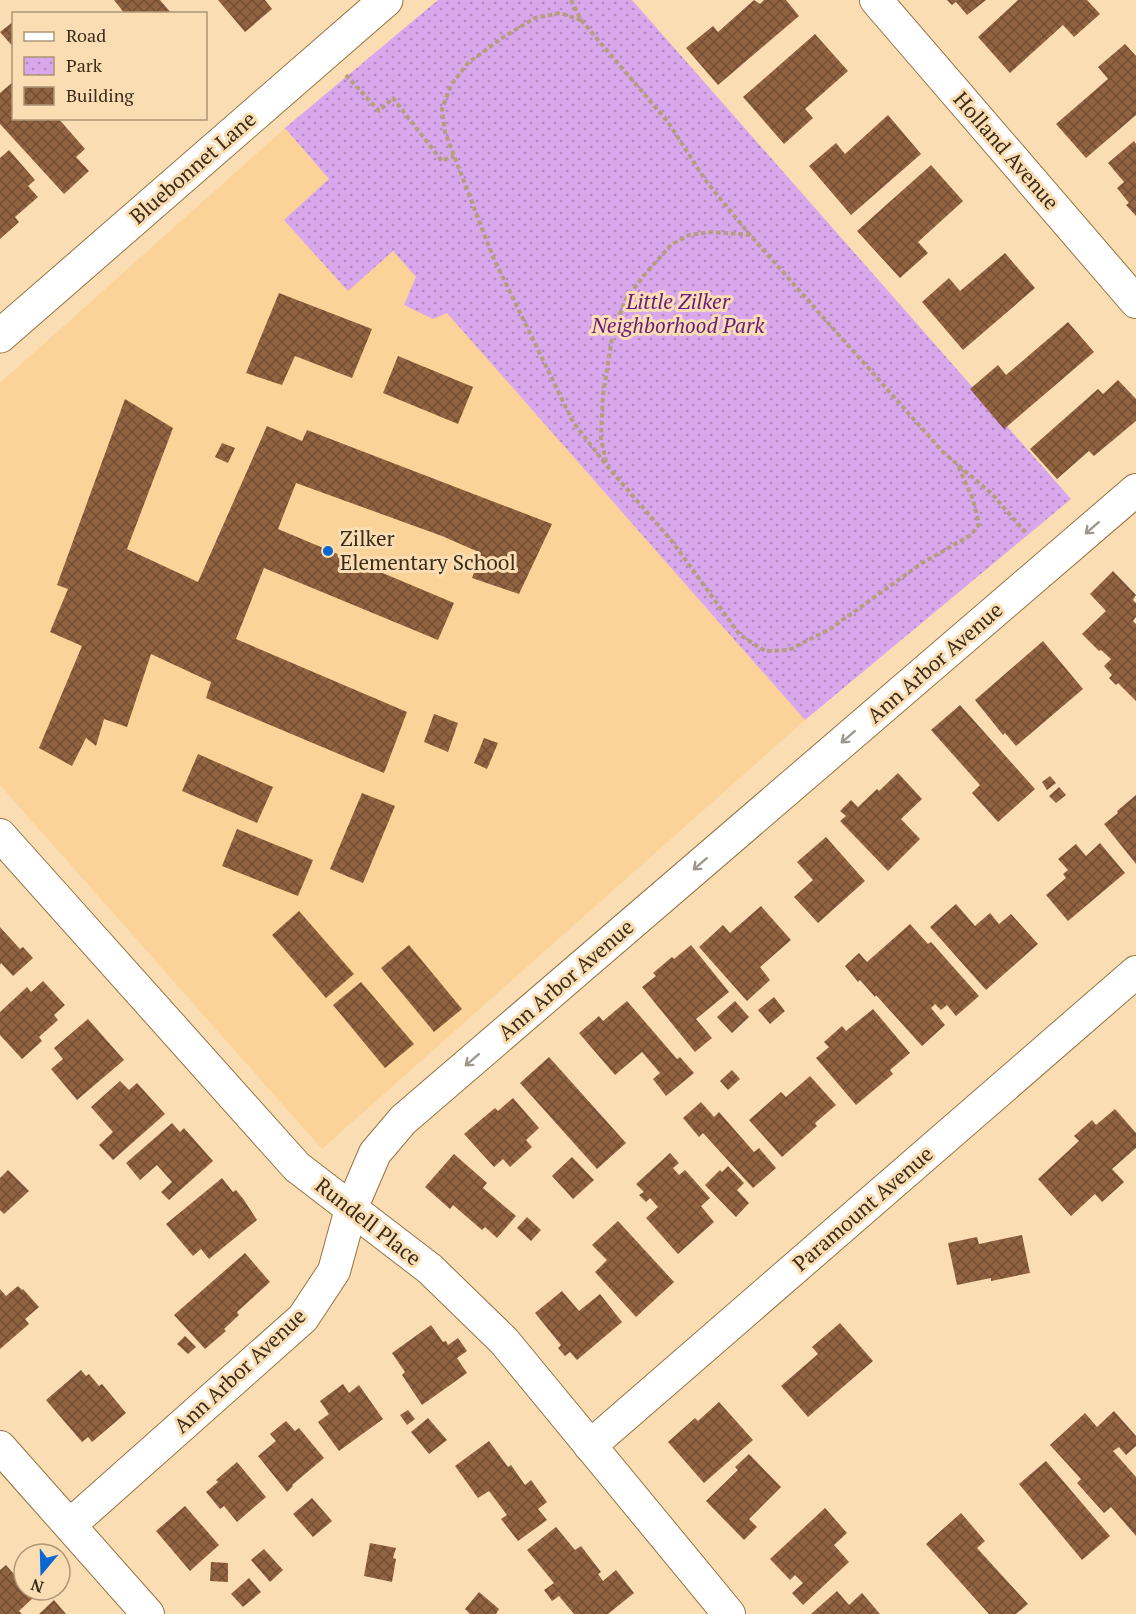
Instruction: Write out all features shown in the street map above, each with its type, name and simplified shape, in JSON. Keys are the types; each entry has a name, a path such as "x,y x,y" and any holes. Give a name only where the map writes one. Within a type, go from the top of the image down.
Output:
{"street":[{"name":"Bluebonnet Lane","path":"0,336 386,0"},
{"name":"Holland Avenue","path":"876,0 1136,302"},
{"name":"Ann Arbor Avenue","path":"70,1525 303,1318 334,1271 351,1209 375,1153 403,1120 1136,490"},
{"name":"Rundell Place","path":"0,835 297,1167 430,1269 504,1341 729,1614"},
{"name":"Paramount Avenue","path":"590,1446 1136,972"},
{"path":"0,1447 148,1614"}],"path":[{"path":"571,0 581,20 668,122 706,181 750,235 943,452 992,494 1027,534"},
{"path":"581,20 560,13 535,18 468,63 451,85 442,109 445,132 493,257 573,422 607,466 671,540 740,635 765,651 789,650 830,629 922,563 971,535 979,524 973,499 957,464"},
{"path":"345,75 379,111 393,98 442,161 454,156"},
{"path":"607,466 601,438 603,395 613,332 625,301 645,274 671,246 689,235 712,232 750,235"}],"shaded area":[{"name":"Zilker Elementary School","path":"285,128 805,720 322,1149 0,785 0,383"}],"green space":[{"name":"Little Zilker Neighborhood Park","path":"438,0 632,0 1071,499 805,720 447,313 433,319 404,305 416,277 393,251 348,291 284,220 329,179 285,128"}],"building":[{"path":"114,0 160,0 170,12 123,12"},
{"path":"218,0 265,0 272,9 245,32"},
{"path":"754,0 760,4 764,0 786,0 799,16 718,85 686,48 713,26 718,32"},
{"path":"947,0 986,0 967,15 956,2 952,5"},
{"path":"1018,0 1087,0 1100,14 1074,37 1063,25 1010,73 978,37"},
{"path":"12,23 12,46 0,32"},
{"path":"815,34 848,71 805,109 813,118 784,144 743,97"},
{"path":"1125,44 1136,56 1136,115 1086,158 1056,124 1108,79 1098,67"},
{"path":"12,83 12,120 60,120 85,149 76,157 89,171 64,194 0,124 0,93"},
{"path":"888,115 921,154 851,215 809,166 836,143 845,154"},
{"path":"1134,141 1136,144 1136,216 1126,205 1129,203 1117,188 1124,182 1108,163"},
{"path":"9,150 35,180 28,186 38,197 15,217 19,222 0,239 0,158"},
{"path":"931,165 963,201 918,242 928,253 900,278 857,231"},
{"path":"1005,253 1035,288 963,350 922,302 949,278 960,291"},
{"path":"279,293 372,329 352,378 295,356 282,385 246,373"},
{"path":"1068,322 1094,352 1004,429 970,389 998,365 1006,375"},
{"path":"398,356 473,387 458,424 383,393"},
{"path":"1118,380 1136,399 1136,421 1094,456 1089,451 1057,479 1030,449 1098,389 1103,394"},
{"path":"125,399 173,428 127,549 198,582 267,426 302,441 307,430 552,524 519,594 472,578 481,553 442,536 296,483 278,529 454,603 438,640 264,568 236,639 407,712 384,773 206,698 211,682 151,654 127,727 104,719 96,746 86,738 72,766 39,748 82,646 50,632 68,589 57,585"},
{"path":"222,443 235,448 228,463 215,457"},
{"path":"1113,571 1136,595 1133,600 1136,603 1136,617 1133,621 1136,624 1136,701 1118,683 1116,685 1109,678 1112,675 1104,666 1111,659 1082,634 1106,611 1090,594"},
{"path":"1043,641 1083,689 1016,746 1005,733 1003,735 975,700"},
{"path":"960,705 1035,789 998,822 972,793 980,785 931,730"},
{"path":"434,714 458,723 448,752 424,742"},
{"path":"484,738 498,743 487,769 474,763"},
{"path":"198,754 273,787 257,823 182,791"},
{"path":"898,773 922,799 901,819 920,839 888,871 840,821 846,816 840,811 851,800 858,807"},
{"path":"1050,776 1056,783 1047,790 1042,782"},
{"path":"1059,787 1066,795 1056,803 1049,796"},
{"path":"362,793 395,806 363,883 330,869"},
{"path":"1136,795 1136,864 1104,824"},
{"path":"237,829 313,860 298,896 222,866"},
{"path":"826,837 865,881 818,923 794,897 813,880 797,862"},
{"path":"1100,843 1125,873 1068,921 1046,895 1066,878 1063,874 1068,870 1058,859 1076,844 1086,856"},
{"path":"956,904 975,926 990,913 999,924 1011,914 1038,944 986,990 930,927"},
{"path":"761,906 791,940 760,967 770,980 747,1001 699,947 723,925 730,933"},
{"path":"299,911 354,974 326,998 272,935"},
{"path":"910,924 928,944 931,942 979,996 956,1016 947,1005 941,1010 935,1004 931,1008 945,1025 922,1046 876,995 875,997 860,980 858,982 845,966 859,953 867,962"},
{"path":"0,927 20,949 23,947 33,958 13,976 1,963 0,965"},
{"path":"409,945 462,1009 434,1032 381,968"},
{"path":"691,945 729,992 696,1019 712,1038 695,1052 642,987 656,976 653,973"},
{"path":"43,981 65,1005 54,1015 58,1020 39,1037 42,1041 22,1059 0,1035 0,1012 27,987 31,992"},
{"path":"361,982 414,1044 385,1068 333,1005"},
{"path":"774,997 785,1011 770,1024 758,1010"},
{"path":"627,1001 677,1059 680,1057 694,1073 666,1096 653,1079 660,1073 642,1052 615,1075 579,1033 599,1016 603,1021"},
{"path":"735,1001 749,1017 732,1033 717,1017"},
{"path":"873,1009 910,1053 890,1070 893,1074 856,1105 816,1058 829,1047 824,1042 842,1026 846,1031"},
{"path":"88,1019 124,1060 77,1100 51,1069 63,1059 54,1048"},
{"path":"549,1057 626,1143 597,1169 520,1083"},
{"path":"732,1070 740,1079 728,1090 720,1081"},
{"path":"810,1076 836,1105 815,1123 817,1126 782,1157 749,1120 781,1092 786,1097"},
{"path":"120,1081 129,1090 137,1083 165,1114 113,1160 99,1145 113,1132 91,1107"},
{"path":"513,1098 539,1128 526,1140 532,1147 510,1167 503,1159 494,1167 464,1134 495,1108 498,1111"},
{"path":"701,1102 714,1117 719,1112 754,1152 759,1148 776,1168 753,1188 703,1133 699,1137 683,1118"},
{"path":"1115,1109 1136,1133 1136,1148 1112,1169 1124,1182 1102,1202 1095,1194 1071,1216 1038,1179 1079,1141 1074,1136 1092,1120 1096,1125"},
{"path":"172,1123 180,1132 184,1128 213,1161 169,1200 161,1192 172,1182 157,1165 140,1180 126,1163"},
{"path":"670,1153 679,1163 673,1168 679,1175 685,1170 710,1198 701,1206 714,1222 678,1254 646,1218 658,1207 650,1198 646,1202 639,1195 644,1192 636,1184"},
{"path":"454,1154 487,1183 483,1188 516,1216 497,1238 485,1227 482,1230 453,1205 450,1209 425,1187"},
{"path":"572,1157 594,1180 573,1199 552,1176"},
{"path":"728,1166 744,1183 737,1190 749,1203 736,1217 705,1185 720,1170 722,1172"},
{"path":"8,1170 29,1191 4,1214 0,1210 0,1178"},
{"path":"222,1178 233,1192 236,1190 257,1220 209,1259 201,1249 193,1256 166,1224"},
{"path":"527,1217 541,1230 531,1241 517,1228"},
{"path":"618,1221 674,1282 636,1317 595,1272 607,1260 592,1245"},
{"path":"1022,1235 1030,1273 957,1285 948,1243 977,1237 979,1244"},
{"path":"245,1253 270,1282 237,1312 239,1315 224,1329 226,1331 205,1349 174,1315"},
{"path":"18,1286 39,1307 25,1319 29,1324 0,1349 0,1289 6,1296"},
{"path":"562,1291 579,1311 600,1294 622,1322 577,1360 570,1352 565,1356 558,1348 561,1345 535,1313"},
{"path":"840,1323 873,1361 808,1417 781,1386 818,1354 812,1347"},
{"path":"431,1325 443,1342 446,1341 448,1345 458,1338 467,1351 457,1358 467,1373 422,1405 402,1375 405,1372 392,1353"},
{"path":"185,1336 196,1347 188,1354 177,1344"},
{"path":"81,1370 86,1376 89,1374 99,1386 102,1384 126,1413 92,1442 88,1437 82,1442 46,1400"},
{"path":"343,1384 349,1393 359,1385 383,1419 339,1451 318,1422 329,1414 320,1401"},
{"path":"719,1402 753,1440 704,1483 668,1442 695,1418 698,1421"},
{"path":"408,1410 415,1419 407,1425 400,1415"},
{"path":"1114,1411 1136,1436 1136,1446 1126,1455 1119,1447 1113,1451 1136,1477 1136,1536 1111,1507 1104,1513 1077,1483 1081,1479 1050,1445 1085,1413 1097,1427"},
{"path":"428,1418 447,1440 429,1454 411,1432"},
{"path":"286,1421 295,1431 299,1428 324,1458 287,1492 258,1456 276,1441 270,1434"},
{"path":"489,1441 508,1467 511,1465 525,1485 531,1480 547,1502 538,1509 547,1520 518,1541 501,1519 507,1515 489,1491 478,1498 455,1466"},
{"path":"749,1454 781,1487 749,1519 757,1527 744,1540 706,1501 738,1470 735,1467"},
{"path":"1046,1461 1110,1536 1082,1560 1019,1484"},
{"path":"237,1462 266,1497 237,1522 224,1506 220,1509 206,1492"},
{"path":"312,1498 332,1521 313,1537 293,1514"},
{"path":"185,1506 219,1545 190,1571 156,1531"},
{"path":"825,1508 847,1533 834,1545 849,1562 803,1605 792,1593 803,1583 795,1575 790,1580 770,1559"},
{"path":"961,1513 985,1541 977,1548 1028,1604 1016,1614 989,1614 926,1544"},
{"path":"556,1527 575,1550 581,1546 601,1572 598,1574 603,1581 616,1570 634,1593 608,1614 574,1614 559,1596 552,1601 544,1590 554,1583 527,1550"},
{"path":"370,1543 396,1548 393,1558 396,1559 392,1582 364,1576"},
{"path":"264,1549 283,1570 270,1582 251,1560"},
{"path":"211,1562 228,1563 228,1582 210,1581"},
{"path":"6,1565 12,1572 12,1602 29,1602 19,1611 22,1614 0,1614 0,1570"},
{"path":"249,1578 261,1592 243,1607 231,1594"},
{"path":"837,1591 849,1605 862,1593 880,1614 811,1614"},
{"path":"479,1592 499,1609 496,1614 470,1614 465,1609"},
{"path":"52,1602 56,1602 66,1614 39,1614"}],"place":[{"name":"Zilker Elementary School","path":"328,551"}]}
